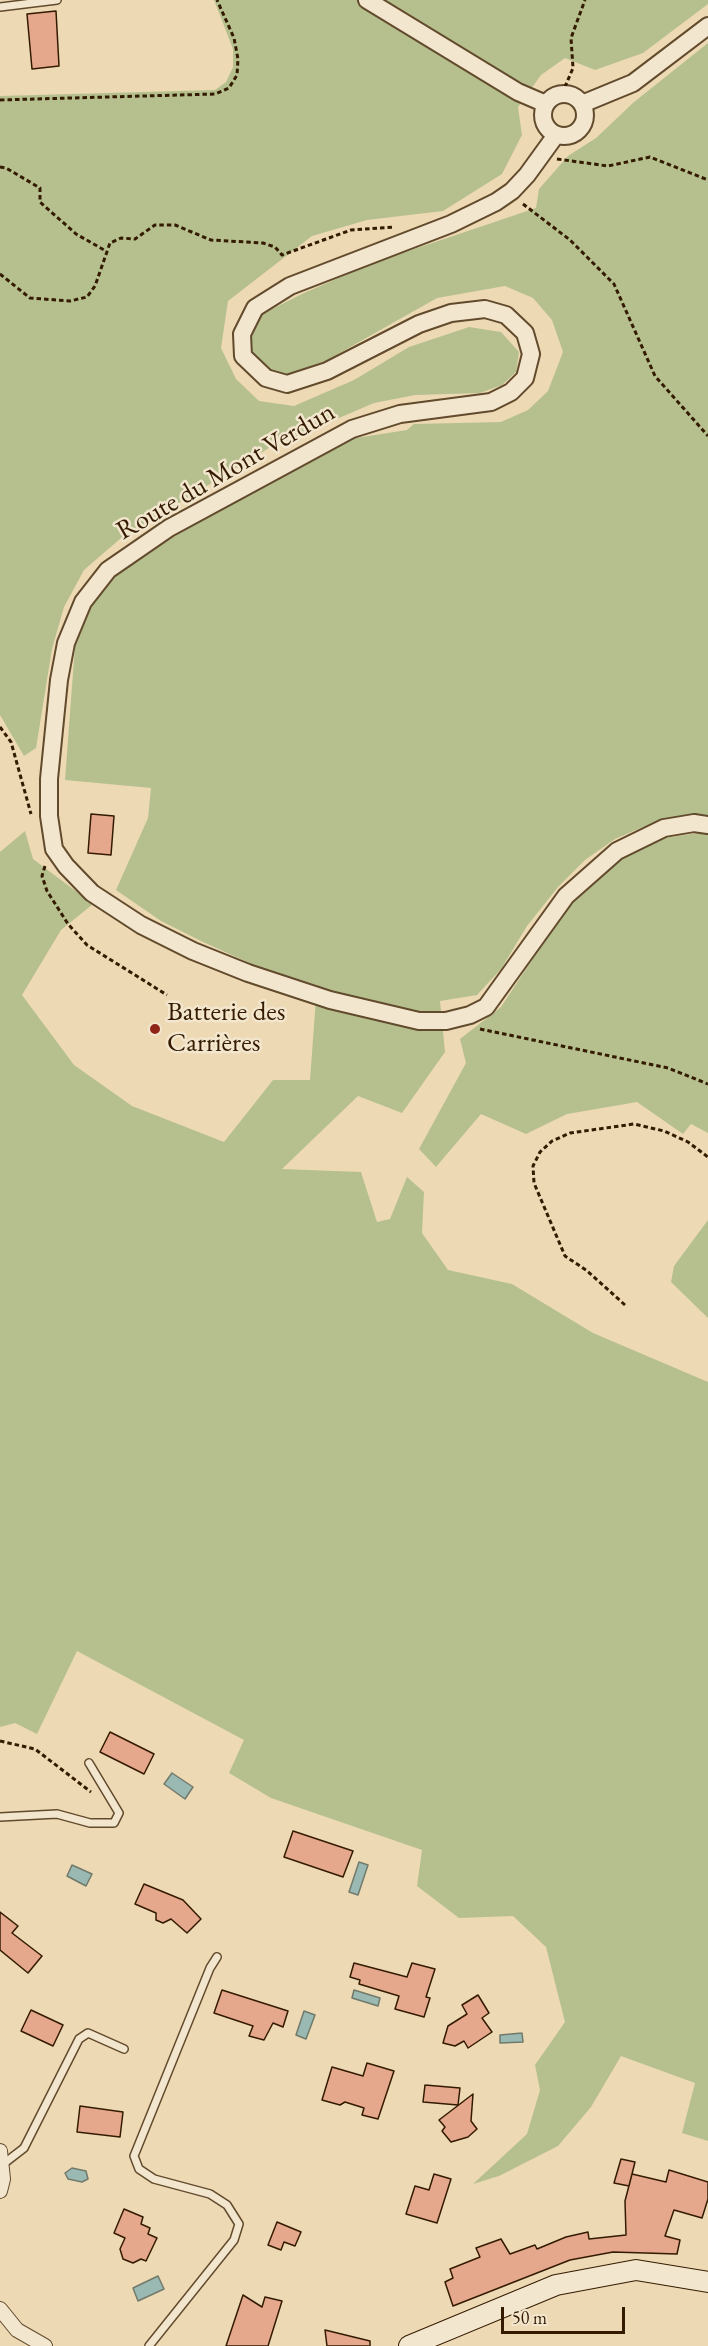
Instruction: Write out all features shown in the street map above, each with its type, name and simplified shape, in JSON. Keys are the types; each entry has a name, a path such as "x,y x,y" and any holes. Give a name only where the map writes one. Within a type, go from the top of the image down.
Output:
{"main road":[{"path":"409,2346 556,2285 636,2270 708,2282"}],"street":[{"path":"367,0 518,93 546,104"},
{"path":"582,104 633,83 708,26"},
{"path":"562,94 571,95 582,104 585,119 574,134 556,135 548,130 543,122 546,104 553,97 562,94"},
{"name":"Route du Mont Verdun","path":"556,135 512,191 451,224 290,286 255,308 242,334 243,356 266,378 287,384 327,371 419,324 451,314 485,309 506,315 525,333 531,354 525,378 512,392 492,402 400,414 352,429 170,528 108,570 83,602 66,643 59,680 49,779 49,816 54,849 66,866 92,893 141,925 193,951 248,973 330,1000 419,1021 446,1021 470,1015 486,1007 566,896 617,851 664,828 694,823 708,825"},
{"path":"0,2191 1,2158"},
{"path":"1,2313 17,2330 45,2346"}],"lane":[{"path":"0,7 57,0"},
{"path":"0,1817 57,1814 102,1824 114,1823 119,1813 88,1763"},
{"path":"149,2346 234,2240 239,2224 227,2205 210,2194 153,2179 139,2169 134,2156 210,1968 217,1958"},
{"path":"1,2158 24,2148 79,2039 88,2033 124,2049"}],"path":[{"path":"0,100 215,94 229,88 237,75 238,59 234,38 217,0"},
{"path":"562,94 573,68 571,38 585,0"},
{"path":"540,156 608,166 650,157 708,180"},
{"path":"0,167 6,168 40,188 40,202 76,234 106,251"},
{"path":"512,191 530,210 570,240 614,284 655,376 708,436"},
{"path":"0,274 30,298 70,302 87,297 95,286 110,243 121,238 135,239 155,225 175,225 211,240 263,243 275,247 282,255 351,230 399,227"},
{"path":"0,727 11,742 30,812 36,821"},
{"path":"54,849 42,876 47,891 68,924 87,945 166,995"},
{"path":"446,1021 668,1068 708,1084"},
{"path":"625,1305 586,1270 565,1256 534,1183 534,1166 540,1152 552,1141 570,1132 634,1124 664,1131 688,1142 708,1157"},
{"path":"0,1741 35,1749 119,1813"}],"green space":[{"path":"214,0 708,0 708,4 643,53 595,70 565,58 541,75 518,107 522,135 502,174 443,211 367,220 312,236 228,301 221,348 236,379 259,401 294,406 354,380 409,347 469,327 501,332 519,352 516,372 502,385 480,393 415,395 374,403 269,448 120,539 84,570 64,607 52,649 36,748 24,756 0,715 0,96 215,90 226,82 233,67 233,49"},
{"path":"708,43 708,817 657,821 615,839 585,860 558,887 527,926 501,969 477,995 440,1001 445,1052 402,1113 358,1096 282,1169 361,1172 377,1222 390,1219 407,1177 424,1192 422,1233 448,1270 512,1284 593,1333 708,1382 708,2141 682,2133 695,2083 621,2056 591,2107 558,2146 499,2176 473,2184 527,2134 540,2090 535,2065 565,2022 546,1947 513,1916 459,1918 417,1886 422,1850 271,1798 229,1773 244,1740 77,1651 37,1734 15,1723 0,1727 0,852 25,831 33,859 93,904 61,930 22,995 74,1065 132,1106 224,1142 273,1080 310,1080 317,985 256,966 201,941 161,921 116,890 148,818 151,788 65,780 75,646 89,606 119,571 206,517 356,438 407,430 414,424 501,422 528,410 548,391 563,352 552,320 533,298 505,286 437,298 329,359 287,376 268,372 250,354 250,336 262,314 304,293 373,263 536,208 539,189 568,156 596,138 634,102"},
{"path":"708,833 708,1133 691,1124 683,1134 637,1102 567,1114 526,1134 481,1114 436,1167 419,1149 466,1063 460,1039 501,1007 572,899 605,869 627,854 665,838"},
{"path":"708,1220 708,1318 671,1282 674,1266"}],"water":[{"path":"172,1773 193,1787 185,1799 164,1784"},
{"path":"359,1862 368,1865 358,1895 349,1892"},
{"path":"72,1865 92,1874 86,1886 67,1876"},
{"path":"354,1990 380,1998 378,2006 352,1998"},
{"path":"304,2011 315,2015 306,2039 296,2035"},
{"path":"522,2033 523,2042 500,2043 500,2035"},
{"path":"72,2168 86,2171 88,2179 82,2182 68,2179 65,2173"},
{"path":"158,2276 164,2289 138,2301 133,2288"}],"building":[{"path":"56,11 59,66 32,69 27,14"},
{"path":"91,814 114,816 111,855 88,853"},
{"path":"110,1732 154,1754 144,1774 100,1752"},
{"path":"293,1831 353,1851 343,1877 284,1857"},
{"path":"144,1884 183,1900 201,1919 187,1933 171,1919 163,1923 156,1920 156,1913 135,1904"},
{"path":"0,1912 18,1926 12,1933 42,1956 28,1973 0,1950"},
{"path":"354,1963 407,1977 412,1963 435,1969 426,1997 430,1998 424,2017 395,2009 399,1996 359,1984 360,1980 350,1977"},
{"path":"222,1990 288,2011 283,2027 273,2023 264,2040 249,2036 253,2026 214,2013"},
{"path":"478,1995 489,2013 482,2018 492,2032 468,2048 464,2041 455,2046 443,2043 448,2026 467,2014 462,2005"},
{"path":"31,2010 63,2025 53,2046 21,2031"},
{"path":"367,2063 394,2071 378,2119 362,2115 364,2108 345,2102 340,2105 322,2100 332,2067 363,2076"},
{"path":"425,2085 460,2088 458,2105 423,2102"},
{"path":"473,2094 471,2121 477,2129 468,2137 451,2142 442,2131 445,2127 439,2120"},
{"path":"80,2106 123,2112 120,2137 77,2132"},
{"path":"621,2159 635,2162 629,2186 614,2183"},
{"path":"669,2170 708,2182 708,2199 702,2218 674,2210 665,2236 680,2240 677,2254 613,2252 570,2260 453,2306 445,2282 453,2278 450,2269 480,2257 476,2248 501,2239 510,2254 535,2245 537,2249 566,2237 588,2232 589,2239 626,2235 625,2201 632,2174 666,2182"},
{"path":"434,2174 451,2179 437,2223 406,2214 415,2186 429,2190"},
{"path":"124,2209 143,2217 141,2224 150,2228 148,2234 157,2238 146,2261 141,2259 133,2263 123,2259 120,2249 125,2238 114,2233"},
{"path":"277,2222 301,2232 295,2246 284,2242 281,2250 268,2245"},
{"path":"243,2295 262,2307 265,2297 282,2301 268,2346 226,2346"},
{"path":"325,2330 370,2341 370,2346 327,2346"}],"place":[{"name":"Batterie des Carrières","path":"155,1029"}]}
